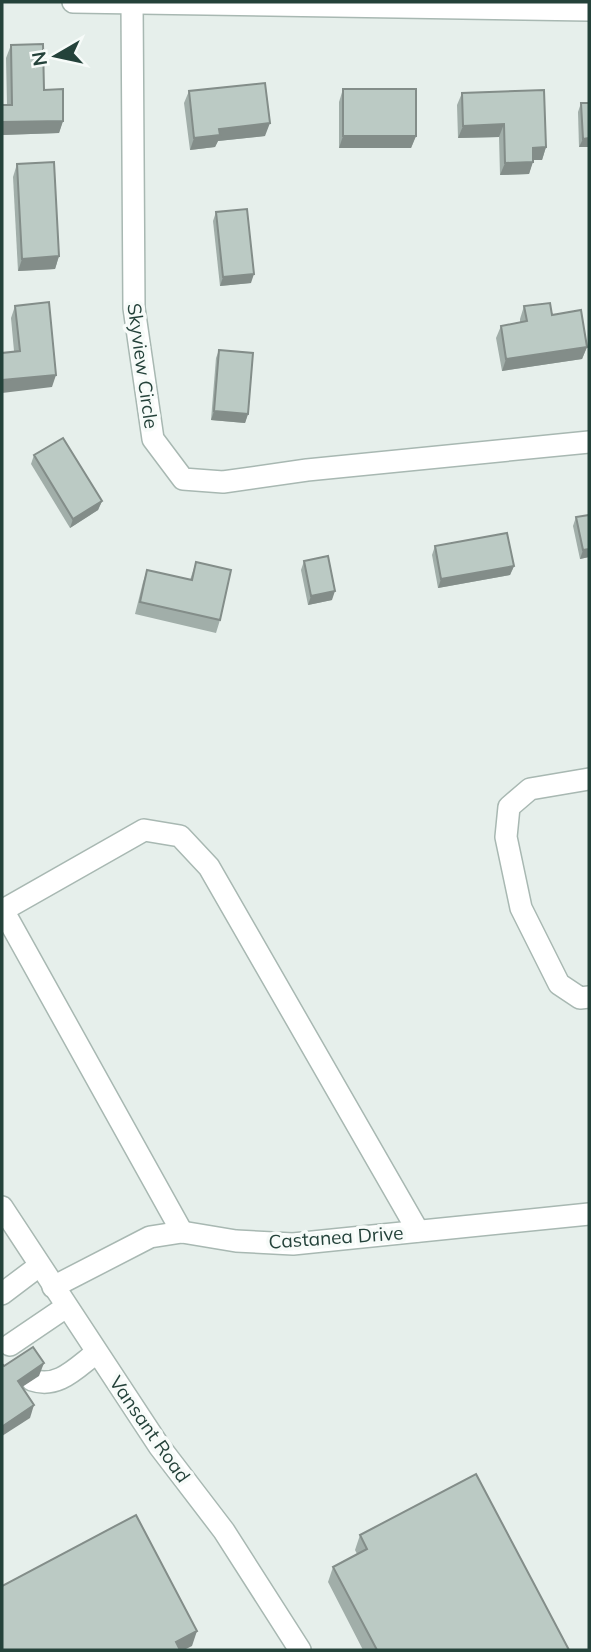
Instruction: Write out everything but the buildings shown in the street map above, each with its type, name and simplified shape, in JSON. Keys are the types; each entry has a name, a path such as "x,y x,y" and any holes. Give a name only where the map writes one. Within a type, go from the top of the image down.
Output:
{"street":[{"path":"73,2 589,10"},
{"name":"Skyview Circle","path":"132,2 134,308 153,439 183,479 223,482 307,470 589,442"},
{"path":"589,779 530,789 509,807 506,837 521,908 559,984 580,998 589,997"},
{"path":"182,1232 2,908 144,830 180,836 209,867 418,1231"},
{"name":"Castanea Drive","path":"53,1287 116,1251 150,1237 182,1232 236,1241 293,1244 589,1214"},
{"name":"Vansant Road","path":"4,1215 159,1447 224,1531 300,1650"},
{"path":"2,1294 39,1266"},
{"path":"11,1347 66,1307"},
{"path":"39,1383 59,1381 96,1353"}]}
